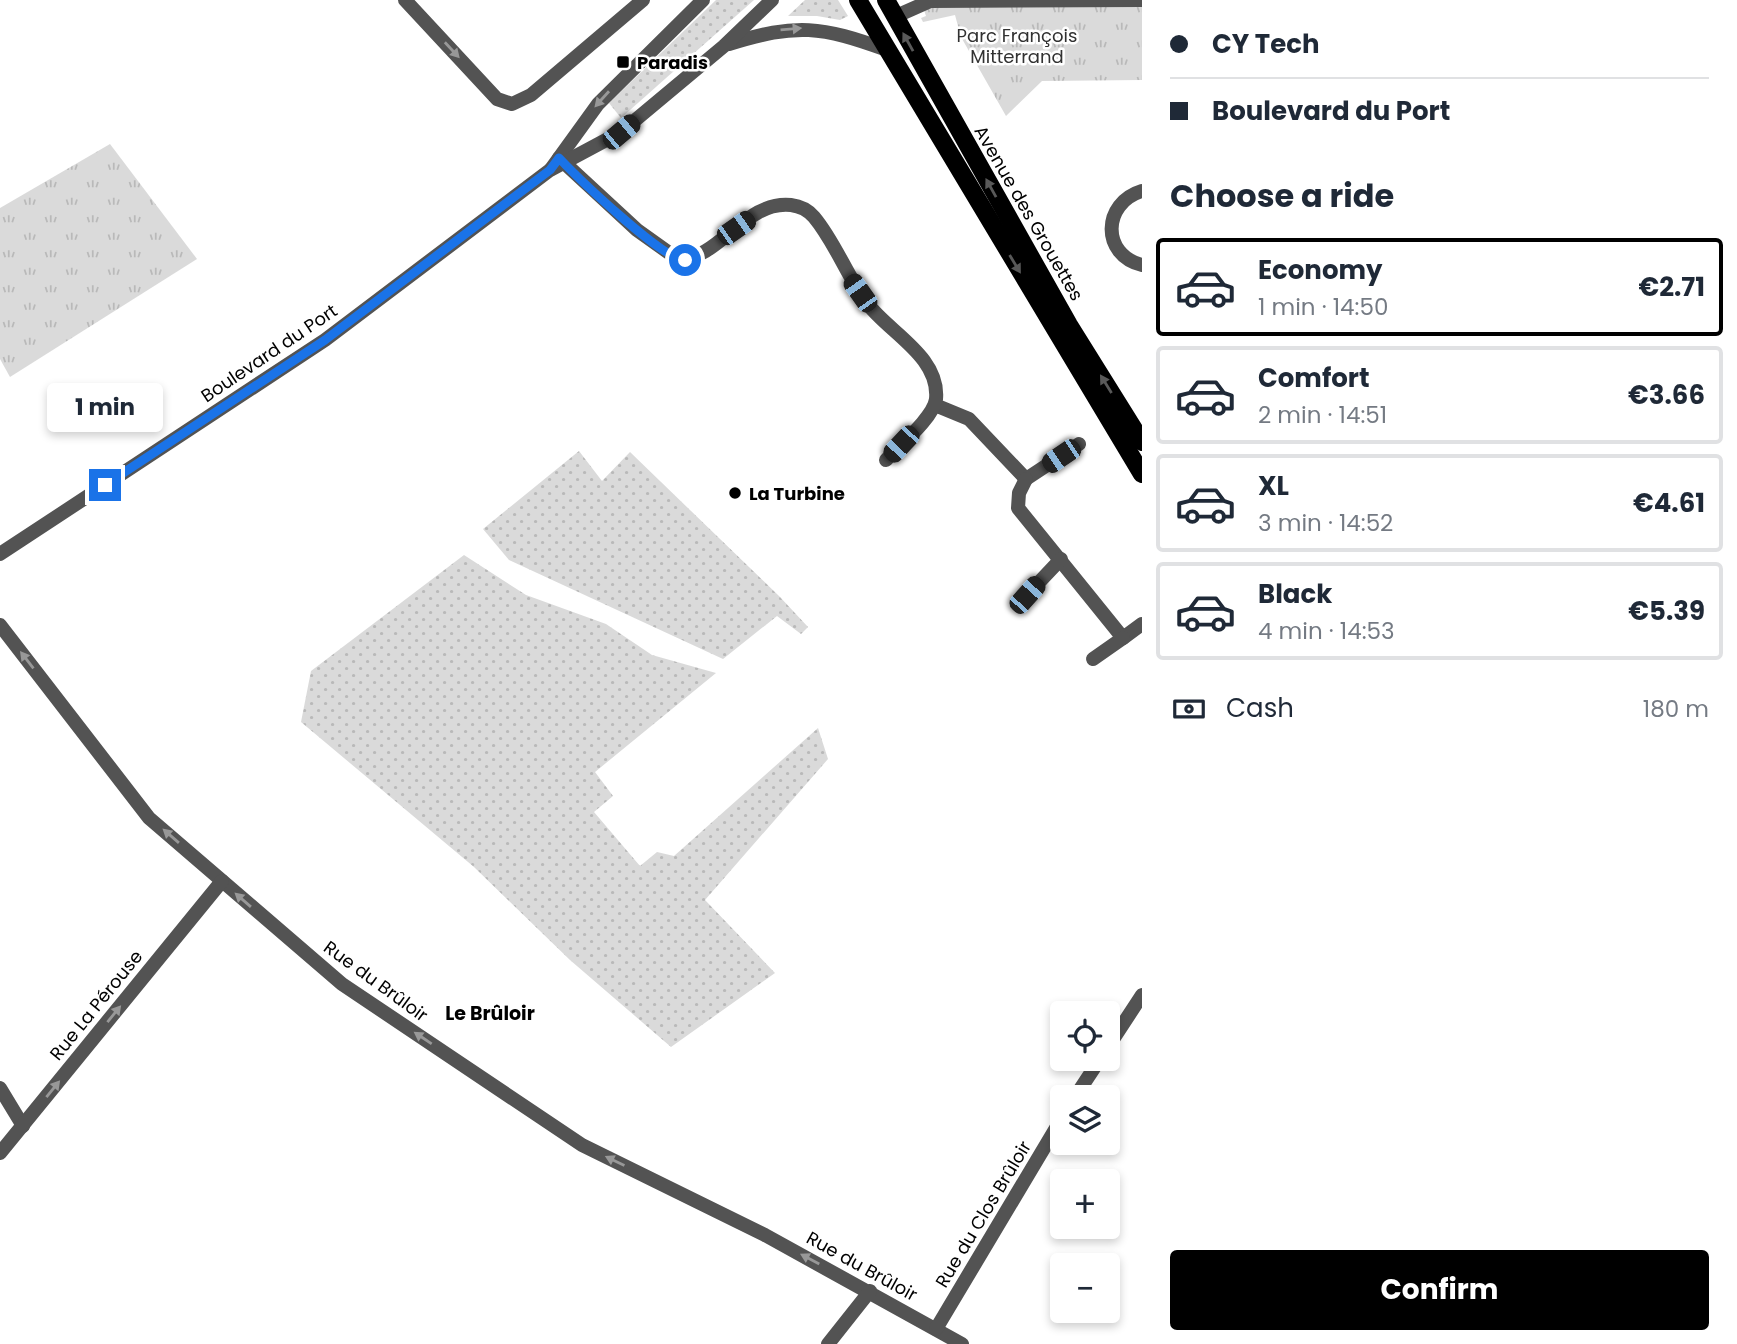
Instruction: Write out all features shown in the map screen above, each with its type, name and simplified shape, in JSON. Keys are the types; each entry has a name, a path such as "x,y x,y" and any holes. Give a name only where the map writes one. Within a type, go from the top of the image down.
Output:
{"main road":[{"name":"Avenue des Grouettes","path":"858,0 1142,474"},
{"name":"Avenue des Grouettes","path":"886,0 900,9 1069,325 1142,442"}],"street":[{"path":"405,0 497,99 512,104 531,95 643,0"},
{"name":"Boulevard du Port","path":"558,164 598,104 703,0"},
{"name":"Boulevard du Port","path":"0,554 325,340 558,164 621,132 724,46 772,0"},
{"path":"900,9 930,1 1142,0"},
{"path":"724,46 765,33 804,28 836,32 887,50"},
{"path":"558,164 679,260 695,257 771,207 784,205 805,210 818,224 869,306 928,367 936,392 935,405 887,460"},
{"path":"1142,191 1123,200 1115,209 1111,224 1118,248 1135,263 1142,265"},
{"path":"935,405 969,419 1026,480"},
{"path":"1079,444 1026,480 1019,493 1018,508 1123,638"},
{"path":"1027,595 1061,559"},
{"path":"1093,659 1142,624"},
{"name":"Rue du Brûloir","path":"0,625 149,818 342,984 582,1144 765,1235 962,1344"},
{"name":"Rue La Pérouse","path":"0,1153 222,881"},
{"path":"1120,1029 1142,995"},
{"path":"0,1088 23,1126"},
{"name":"Rue du Clos Brûloir","path":"936,1329 1050,1138"},
{"path":"828,1344 870,1291"}],"green space":[{"path":"716,0 754,0 621,118 609,103"},
{"path":"805,0 838,0 848,16 840,20 817,16 788,16"},
{"name":"Parc François Mitterrand","path":"1142,0 1142,80 1042,81 1006,116 961,37 955,15 923,22 921,18 926,16 924,10 934,5"},
{"path":"110,144 197,259 10,377 0,359 0,208"},
{"path":"579,451 602,481 630,452 808,627 801,634 777,616 723,659 509,560 483,529"},
{"path":"464,555 526,595 606,624 652,655 716,673 595,772 613,796 594,812 640,866 657,852 674,856 818,728 828,759 705,900 775,973 671,1047 570,960 474,867 301,722 311,671"}],"place":[{"name":"Paradis","path":"623,62"},
{"name":"La Turbine","path":"735,493"}],"district":[{"name":"Le Brûloir","path":"490,1013"}],"route":[{"path":"105,485 325,340 550,170 559,158 672,258 685,260"}]}
